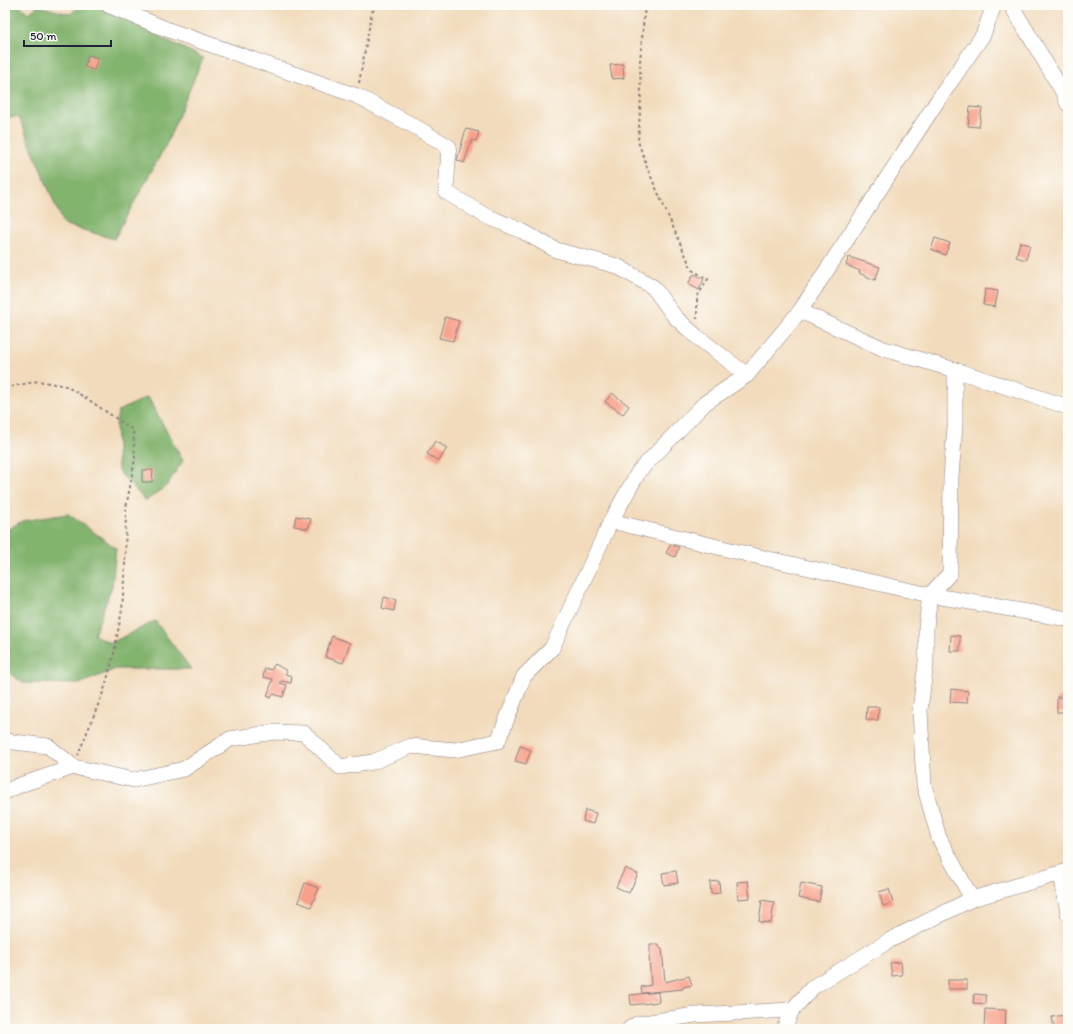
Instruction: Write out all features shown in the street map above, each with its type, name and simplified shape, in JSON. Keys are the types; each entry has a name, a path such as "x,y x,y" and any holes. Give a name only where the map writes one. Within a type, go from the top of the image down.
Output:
{"street":[{"path":"108,5 166,29 357,96 414,126 449,147 446,192 484,215 522,231 556,250 617,266 653,287 675,317 696,336 747,375"},
{"path":"5,741 48,746 74,767 134,780 184,769 230,739 274,732 304,733 340,767 373,762 411,746 455,750 498,741 524,676 552,648 611,521 638,471 705,403 747,375 800,311 983,35 994,5"},
{"path":"1011,5 1063,92 1068,104"},
{"path":"800,311 884,349 955,370 1068,407"},
{"path":"955,370 955,426 951,477 950,573 930,595 926,627 926,662 920,710 924,786 939,838 972,899"},
{"path":"611,521 751,555 930,595 1068,619"},
{"path":"5,792 20,785 74,767"},
{"path":"784,1029 792,1010 813,987 890,940 972,899 1064,872 1068,913"},
{"path":"629,1029 637,1024 672,1024 695,1015 792,1010"}],"path":[{"path":"357,96 372,12 378,5"},
{"path":"645,5 640,61 641,97 638,141 648,170 692,270 708,279 697,297 696,336"},
{"path":"5,388 38,381 66,386 133,430 135,459 126,508 125,566 122,610 104,690 74,767"}],"green space":[{"path":"5,5 18,5 29,13 38,6 70,14 82,5 95,5 203,58 167,143 114,239 63,224 19,117 5,117"},
{"path":"148,397 183,461 166,486 146,501 118,471 116,425 118,411"},
{"path":"68,514 116,548 112,586 94,635 111,643 155,621 191,669 116,669 79,684 23,683 5,670 5,531 22,521"}],"building":[{"path":"88,55 98,58 94,70 85,67"},
{"path":"623,64 624,78 612,79 610,65"},
{"path":"970,107 982,108 979,127 968,126"},
{"path":"466,129 479,132 476,141 472,140 464,163 457,160"},
{"path":"935,238 950,243 945,255 931,249"},
{"path":"1020,242 1030,245 1026,260 1016,257"},
{"path":"849,257 880,267 875,280 846,265"},
{"path":"694,274 704,279 699,290 688,284"},
{"path":"985,289 998,291 995,307 983,305"},
{"path":"445,317 459,321 453,341 439,338"},
{"path":"612,393 629,406 623,414 605,402"},
{"path":"435,441 447,448 439,461 427,454"},
{"path":"142,470 153,470 152,482 142,482"},
{"path":"296,516 311,519 308,529 294,526"},
{"path":"670,545 679,547 675,557 666,553"},
{"path":"384,597 396,600 394,611 382,608"},
{"path":"951,635 960,636 960,651 950,651"},
{"path":"332,636 350,643 343,663 325,657"},
{"path":"275,664 287,671 285,674 292,676 291,683 281,681 280,683 287,685 283,697 273,694 271,698 267,696 273,679 263,677 265,668 271,670"},
{"path":"951,689 968,691 967,703 950,702"},
{"path":"1057,697 1066,697 1066,712 1057,712"},
{"path":"867,707 879,707 878,720 866,720"},
{"path":"520,746 531,750 526,764 515,761"},
{"path":"585,810 596,813 593,824 583,821"},
{"path":"625,868 638,874 629,893 616,887"},
{"path":"676,871 678,883 664,885 662,873"},
{"path":"719,881 720,893 711,894 710,882"},
{"path":"748,881 750,898 738,899 737,882"},
{"path":"305,883 319,888 311,907 298,902"},
{"path":"801,883 822,887 819,902 798,898"},
{"path":"889,889 893,903 883,906 879,892"},
{"path":"762,900 774,902 771,923 759,922"},
{"path":"650,944 659,944 659,947 662,948 665,982 689,976 692,985 683,987 683,989 642,993 641,987 651,985 649,956"},
{"path":"901,962 902,975 892,976 890,963"},
{"path":"948,980 967,980 967,989 948,989"},
{"path":"658,992 659,1002 631,1005 630,995"},
{"path":"974,994 986,995 986,1004 973,1003"},
{"path":"985,1009 1006,1010 1005,1029 984,1029"},
{"path":"1064,1015 1066,1029 1054,1029 1052,1017"}]}
